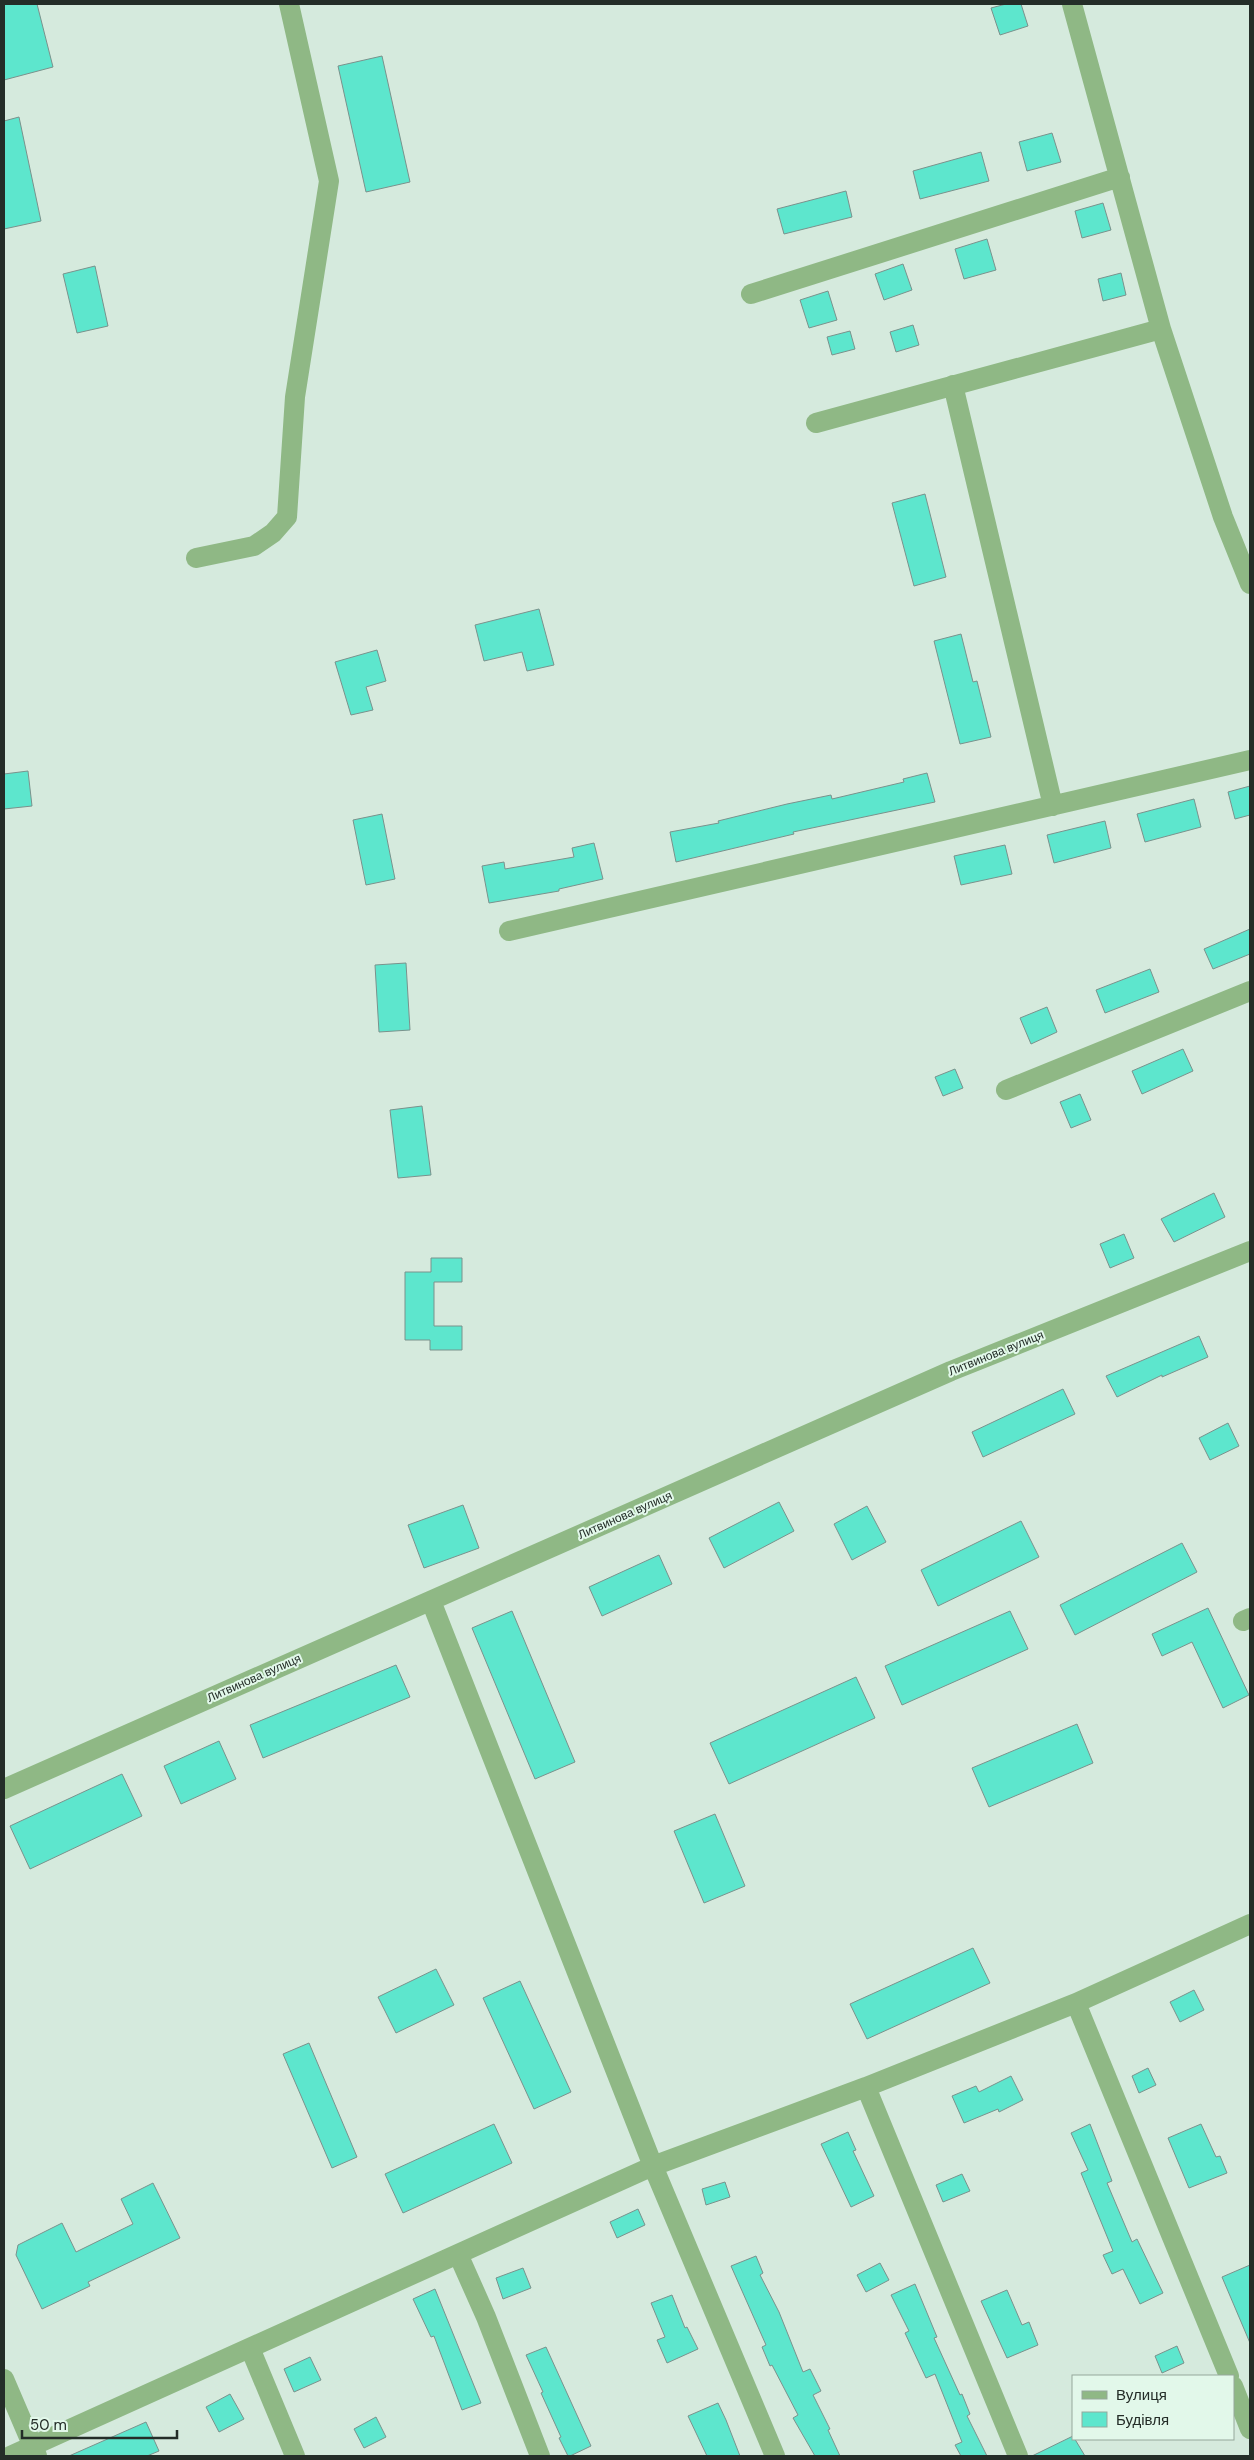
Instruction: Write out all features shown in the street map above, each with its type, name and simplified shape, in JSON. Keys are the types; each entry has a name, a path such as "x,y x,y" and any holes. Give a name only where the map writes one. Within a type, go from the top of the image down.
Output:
{"street":[{"path":"196,558 254,546 273,533 287,517 295,397 329,181 289,4"},
{"path":"1072,4 1161,329 1223,517 1250,584"},
{"path":"751,294 1120,177"},
{"path":"816,424 1161,329"},
{"path":"953,385 1053,806"},
{"path":"509,931 1250,760"},
{"path":"1006,1090 1250,992"},
{"name":"Литвинова вулиця","path":"4,1788 951,1371 1250,1252"},
{"path":"431,1600 653,2166 775,2456"},
{"path":"10,2456 35,2451 250,2348 653,2166 866,2087 1076,2003 1250,1924"},
{"path":"1076,2003 1229,2375"},
{"path":"866,2087 1018,2456"},
{"path":"458,2254 486,2317 540,2456"},
{"path":"250,2348 295,2456"},
{"path":"4,2379 35,2451"},
{"path":"1234,2389 1250,2429"}],"building":[{"path":"4,4 37,4 53,67 4,80"},
{"path":"1006,4 1021,4 1028,26 1000,35 991,8"},
{"path":"382,56 410,182 366,192 338,66"},
{"path":"19,117 41,221 4,229 4,121"},
{"path":"1052,133 1061,162 1027,171 1019,142"},
{"path":"981,152 989,181 920,199 913,171"},
{"path":"846,191 852,217 784,234 777,209"},
{"path":"1103,203 1111,230 1082,238 1075,211"},
{"path":"987,239 996,270 964,279 955,249"},
{"path":"903,264 912,290 884,300 875,274"},
{"path":"95,266 108,326 77,333 63,274"},
{"path":"1121,273 1126,295 1103,301 1098,279"},
{"path":"828,291 837,320 809,328 800,300"},
{"path":"913,325 919,345 896,352 890,332"},
{"path":"850,331 855,349 832,355 827,337"},
{"path":"925,494 946,577 914,586 892,503"},
{"path":"539,609 554,665 527,671 522,652 484,661 475,625"},
{"path":"961,634 973,682 977,681 991,737 960,744 934,641"},
{"path":"377,650 386,681 366,687 373,710 351,715 335,662"},
{"path":"28,771 32,806 4,809 4,774"},
{"path":"927,773 935,802 793,832 794,834 676,862 670,832 719,823 718,821 831,795 832,799 904,782 903,779"},
{"path":"1250,786 1250,815 1235,819 1228,792"},
{"path":"1194,799 1201,827 1145,842 1137,814"},
{"path":"382,814 395,879 366,885 353,820"},
{"path":"1105,821 1111,848 1054,863 1047,835"},
{"path":"594,843 603,879 559,889 559,891 489,903 482,866 504,862 505,869 574,857 572,848"},
{"path":"1005,845 1012,874 961,885 954,856"},
{"path":"1250,929 1250,954 1213,969 1204,949"},
{"path":"406,963 410,1030 379,1032 375,965"},
{"path":"1150,969 1159,992 1105,1013 1096,990"},
{"path":"1047,1007 1057,1032 1031,1044 1020,1018"},
{"path":"1183,1049 1193,1071 1142,1094 1132,1071"},
{"path":"955,1069 963,1088 943,1096 935,1077"},
{"path":"1080,1094 1091,1120 1071,1128 1060,1102"},
{"path":"422,1106 431,1175 398,1178 390,1110"},
{"path":"1214,1193 1225,1217 1174,1242 1161,1219"},
{"path":"1124,1234 1134,1258 1110,1268 1100,1244"},
{"path":"431,1258 462,1258 462,1282 434,1282 434,1326 462,1326 462,1350 430,1350 430,1340 405,1340 405,1272 431,1272"},
{"path":"1199,1336 1208,1357 1162,1377 1162,1375 1117,1397 1106,1376"},
{"path":"1063,1389 1075,1414 983,1457 972,1432"},
{"path":"1228,1423 1239,1446 1210,1460 1199,1438"},
{"path":"779,1502 794,1531 724,1568 709,1538"},
{"path":"463,1505 479,1548 424,1568 408,1525"},
{"path":"867,1506 886,1542 852,1560 834,1524"},
{"path":"1021,1521 1039,1557 938,1606 921,1570"},
{"path":"1182,1543 1197,1572 1075,1635 1060,1605"},
{"path":"659,1555 672,1584 602,1616 589,1587"},
{"path":"1208,1608 1249,1695 1223,1708 1192,1642 1162,1656 1152,1634"},
{"path":"512,1611 575,1762 535,1779 472,1628"},
{"path":"1010,1611 1028,1649 902,1705 885,1666"},
{"path":"396,1665 410,1697 263,1758 250,1725"},
{"path":"856,1677 875,1718 729,1784 710,1743"},
{"path":"1077,1724 1093,1763 989,1807 972,1768"},
{"path":"219,1741 236,1779 181,1804 164,1766"},
{"path":"122,1774 142,1816 30,1869 10,1826"},
{"path":"715,1814 745,1886 704,1903 674,1831"},
{"path":"973,1948 990,1983 867,2039 850,2004"},
{"path":"436,1969 454,2005 396,2033 378,1997"},
{"path":"520,1981 571,2092 534,2109 483,1998"},
{"path":"1194,1990 1204,2010 1180,2022 1170,2002"},
{"path":"309,2043 357,2157 332,2168 283,2054"},
{"path":"1148,2068 1156,2085 1139,2093 1132,2076"},
{"path":"1011,2076 1023,2100 999,2112 998,2109 964,2123 952,2096 976,2086 979,2092"},
{"path":"494,2124 512,2163 403,2213 385,2174"},
{"path":"1090,2124 1112,2181 1107,2183 1132,2242 1137,2239 1163,2293 1140,2304 1123,2269 1112,2274 1103,2255 1113,2251 1081,2173 1088,2170 1071,2133"},
{"path":"1201,2124 1216,2157 1220,2156 1227,2173 1189,2188 1168,2138"},
{"path":"848,2132 856,2150 853,2151 874,2196 851,2207 821,2144"},
{"path":"962,2174 970,2191 943,2202 936,2185"},
{"path":"725,2182 730,2197 706,2205 702,2189"},
{"path":"153,2183 180,2238 88,2282 90,2286 42,2309 16,2255 18,2245 62,2223 76,2252 133,2224 121,2199"},
{"path":"638,2209 645,2225 617,2238 610,2222"},
{"path":"756,2256 763,2273 760,2275 779,2312 803,2372 810,2369 821,2391 813,2395 830,2429 828,2430 840,2456 815,2456 793,2418 798,2415 772,2365 770,2366 762,2347 766,2345 731,2266"},
{"path":"880,2263 889,2280 866,2292 857,2275"},
{"path":"1250,2265 1250,2343 1222,2277"},
{"path":"523,2268 531,2288 503,2299 496,2278"},
{"path":"915,2284 937,2337 934,2338 960,2395 962,2394 970,2414 967,2416 987,2456 961,2456 955,2445 962,2442 935,2374 926,2378 905,2333 909,2331 891,2295"},
{"path":"435,2289 481,2403 462,2410 434,2336 431,2337 413,2299"},
{"path":"1007,2290 1022,2325 1029,2322 1038,2345 1007,2358 981,2301"},
{"path":"672,2295 685,2328 687,2327 698,2349 667,2363 657,2340 665,2337 651,2303"},
{"path":"1177,2346 1184,2363 1162,2373 1155,2356"},
{"path":"546,2347 591,2446 570,2456 568,2456 559,2438 561,2437 526,2355"},
{"path":"310,2357 321,2380 294,2392 284,2369"},
{"path":"230,2394 244,2419 219,2432 206,2407"},
{"path":"718,2403 740,2456 707,2456 688,2416"},
{"path":"376,2417 386,2437 364,2448 354,2429"},
{"path":"146,2422 159,2451 147,2456 69,2456"},
{"path":"1072,2436 1072,2440 1075,2440 1085,2456 1032,2456"}]}
